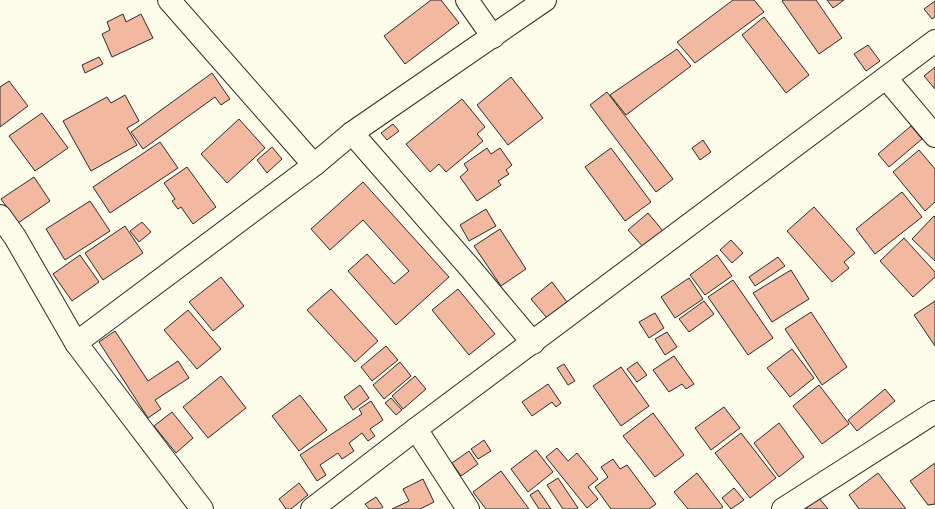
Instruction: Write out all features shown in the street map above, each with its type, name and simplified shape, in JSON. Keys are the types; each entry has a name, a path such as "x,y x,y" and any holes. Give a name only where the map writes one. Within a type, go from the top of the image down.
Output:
{"street":[{"path":"169,0 314,165"},
{"path":"467,0 493,38"},
{"path":"76,343 314,165 352,133 493,38 546,0"},
{"path":"312,509 416,429 935,41"},
{"path":"886,78 935,136"},
{"path":"352,133 533,342"},
{"path":"0,216 15,237 76,343 202,509"},
{"path":"783,509 935,412"},
{"path":"416,429 468,509"}],"building":[{"path":"431,0 441,0 459,23 405,64 384,36"},
{"path":"733,0 754,0 764,12 695,63 677,42"},
{"path":"816,0 842,38 819,54 782,1"},
{"path":"827,0 844,0 833,8"},
{"path":"935,1 935,17 932,19 924,9"},
{"path":"123,14 126,22 141,14 153,38 112,57 102,34 110,30 107,22"},
{"path":"764,17 809,75 786,93 742,35"},
{"path":"868,45 880,61 866,71 854,54"},
{"path":"677,49 691,66 626,115 610,95"},
{"path":"99,57 103,64 85,73 82,65"},
{"path":"935,67 935,89 924,76"},
{"path":"212,73 230,99 221,105 215,97 143,149 131,132"},
{"path":"511,77 543,118 508,145 477,105"},
{"path":"9,81 28,106 0,127 0,87"},
{"path":"607,92 673,179 656,192 590,105"},
{"path":"125,95 139,121 127,128 137,145 91,171 63,121 107,97 111,103"},
{"path":"462,99 485,127 477,134 483,141 446,172 439,164 430,172 406,144"},
{"path":"42,113 68,148 35,171 9,136"},
{"path":"239,119 265,148 227,183 201,154"},
{"path":"393,124 399,131 387,140 381,133"},
{"path":"911,126 922,139 889,167 878,154"},
{"path":"703,140 711,152 700,160 692,148"},
{"path":"160,142 178,168 110,213 93,187"},
{"path":"272,147 282,159 267,173 257,160"},
{"path":"487,148 491,154 500,148 512,165 506,170 509,174 498,181 501,185 477,201 460,177 468,170 464,164"},
{"path":"611,148 651,202 625,221 585,167"},
{"path":"919,150 935,169 935,202 925,211 893,172"},
{"path":"187,167 216,207 193,224 181,207 178,209 172,201 175,199 164,183"},
{"path":"34,177 50,201 18,223 1,199"},
{"path":"363,182 449,277 396,325 348,271 367,254 394,284 409,271 363,220 330,250 311,229"},
{"path":"902,192 922,217 875,254 856,229"},
{"path":"90,201 110,231 65,260 46,229"},
{"path":"814,207 855,253 844,262 849,268 832,282 787,231"},
{"path":"486,209 496,226 469,241 460,225"},
{"path":"648,213 663,231 644,248 628,230"},
{"path":"934,216 935,217 935,261 912,239"},
{"path":"142,222 151,232 139,242 130,231"},
{"path":"125,226 143,253 103,280 85,253"},
{"path":"500,229 526,269 501,286 474,246"},
{"path":"904,238 935,272 935,277 913,297 880,261"},
{"path":"731,240 743,253 732,263 720,250"},
{"path":"80,255 99,282 72,301 53,274"},
{"path":"717,255 732,276 705,295 690,275"},
{"path":"778,257 785,266 755,286 749,277"},
{"path":"791,270 809,299 772,322 753,293"},
{"path":"221,277 244,306 213,331 189,302"},
{"path":"689,278 703,299 675,318 661,297"},
{"path":"733,280 773,338 748,355 708,297"},
{"path":"552,282 567,302 547,318 531,299"},
{"path":"331,289 378,341 355,362 307,310"},
{"path":"458,289 495,334 469,355 432,310"},
{"path":"704,301 714,314 689,332 679,319"},
{"path":"935,301 935,346 914,315"},
{"path":"188,310 221,349 197,369 164,330"},
{"path":"811,312 847,367 822,385 785,329"},
{"path":"655,313 664,328 649,338 639,322"},
{"path":"115,331 148,381 178,361 189,378 155,400 161,409 148,418 99,342"},
{"path":"667,332 677,347 665,355 655,339"},
{"path":"386,346 398,360 372,381 361,367"},
{"path":"792,349 814,378 790,397 767,368"},
{"path":"674,356 694,384 686,389 682,384 669,392 653,370"},
{"path":"400,362 411,376 384,399 373,385"},
{"path":"637,362 647,375 637,382 627,369"},
{"path":"564,364 575,381 568,385 557,368"},
{"path":"621,367 649,406 621,426 593,386"},
{"path":"221,376 246,408 208,438 183,407"},
{"path":"415,376 426,389 403,409 392,396"},
{"path":"548,384 561,403 556,407 552,402 532,416 522,402"},
{"path":"360,385 369,398 353,410 344,397"},
{"path":"819,385 849,424 822,444 793,406"},
{"path":"885,389 895,401 857,431 848,420"},
{"path":"300,395 327,430 299,451 272,416"},
{"path":"391,398 402,410 396,415 385,403"},
{"path":"371,401 383,420 370,429 375,436 368,441 362,433 349,443 354,451 342,459 338,453 320,465 326,475 317,481 300,455 362,414 359,409"},
{"path":"724,407 740,428 711,450 695,428"},
{"path":"172,412 193,438 176,453 154,426"},
{"path":"653,413 684,455 655,477 623,436"},
{"path":"779,423 804,457 779,477 754,443"},
{"path":"741,433 776,478 750,498 715,453"},
{"path":"484,440 491,451 478,459 471,449"},
{"path":"557,448 568,461 577,453 598,479 588,487 598,499 587,508 546,457"},
{"path":"536,450 553,472 528,492 511,469"},
{"path":"469,451 478,464 461,476 452,463"},
{"path":"613,459 620,469 627,465 656,504 649,509 611,509 595,487 608,477 601,467"},
{"path":"935,463 935,504 928,505 910,481"},
{"path":"501,471 529,509 486,509 473,492"},
{"path":"697,473 723,507 720,509 688,509 674,492"},
{"path":"878,473 906,509 859,509 849,495"},
{"path":"558,478 578,508 563,509 547,485"},
{"path":"423,479 434,502 420,509 392,509 409,501 403,489"},
{"path":"299,483 308,495 291,509 286,509 279,499"},
{"path":"734,488 744,500 731,509 722,498"},
{"path":"538,490 551,509 539,509 530,495"},
{"path":"376,497 383,507 380,509 369,509 365,504"},
{"path":"819,498 828,509 805,509"}]}
